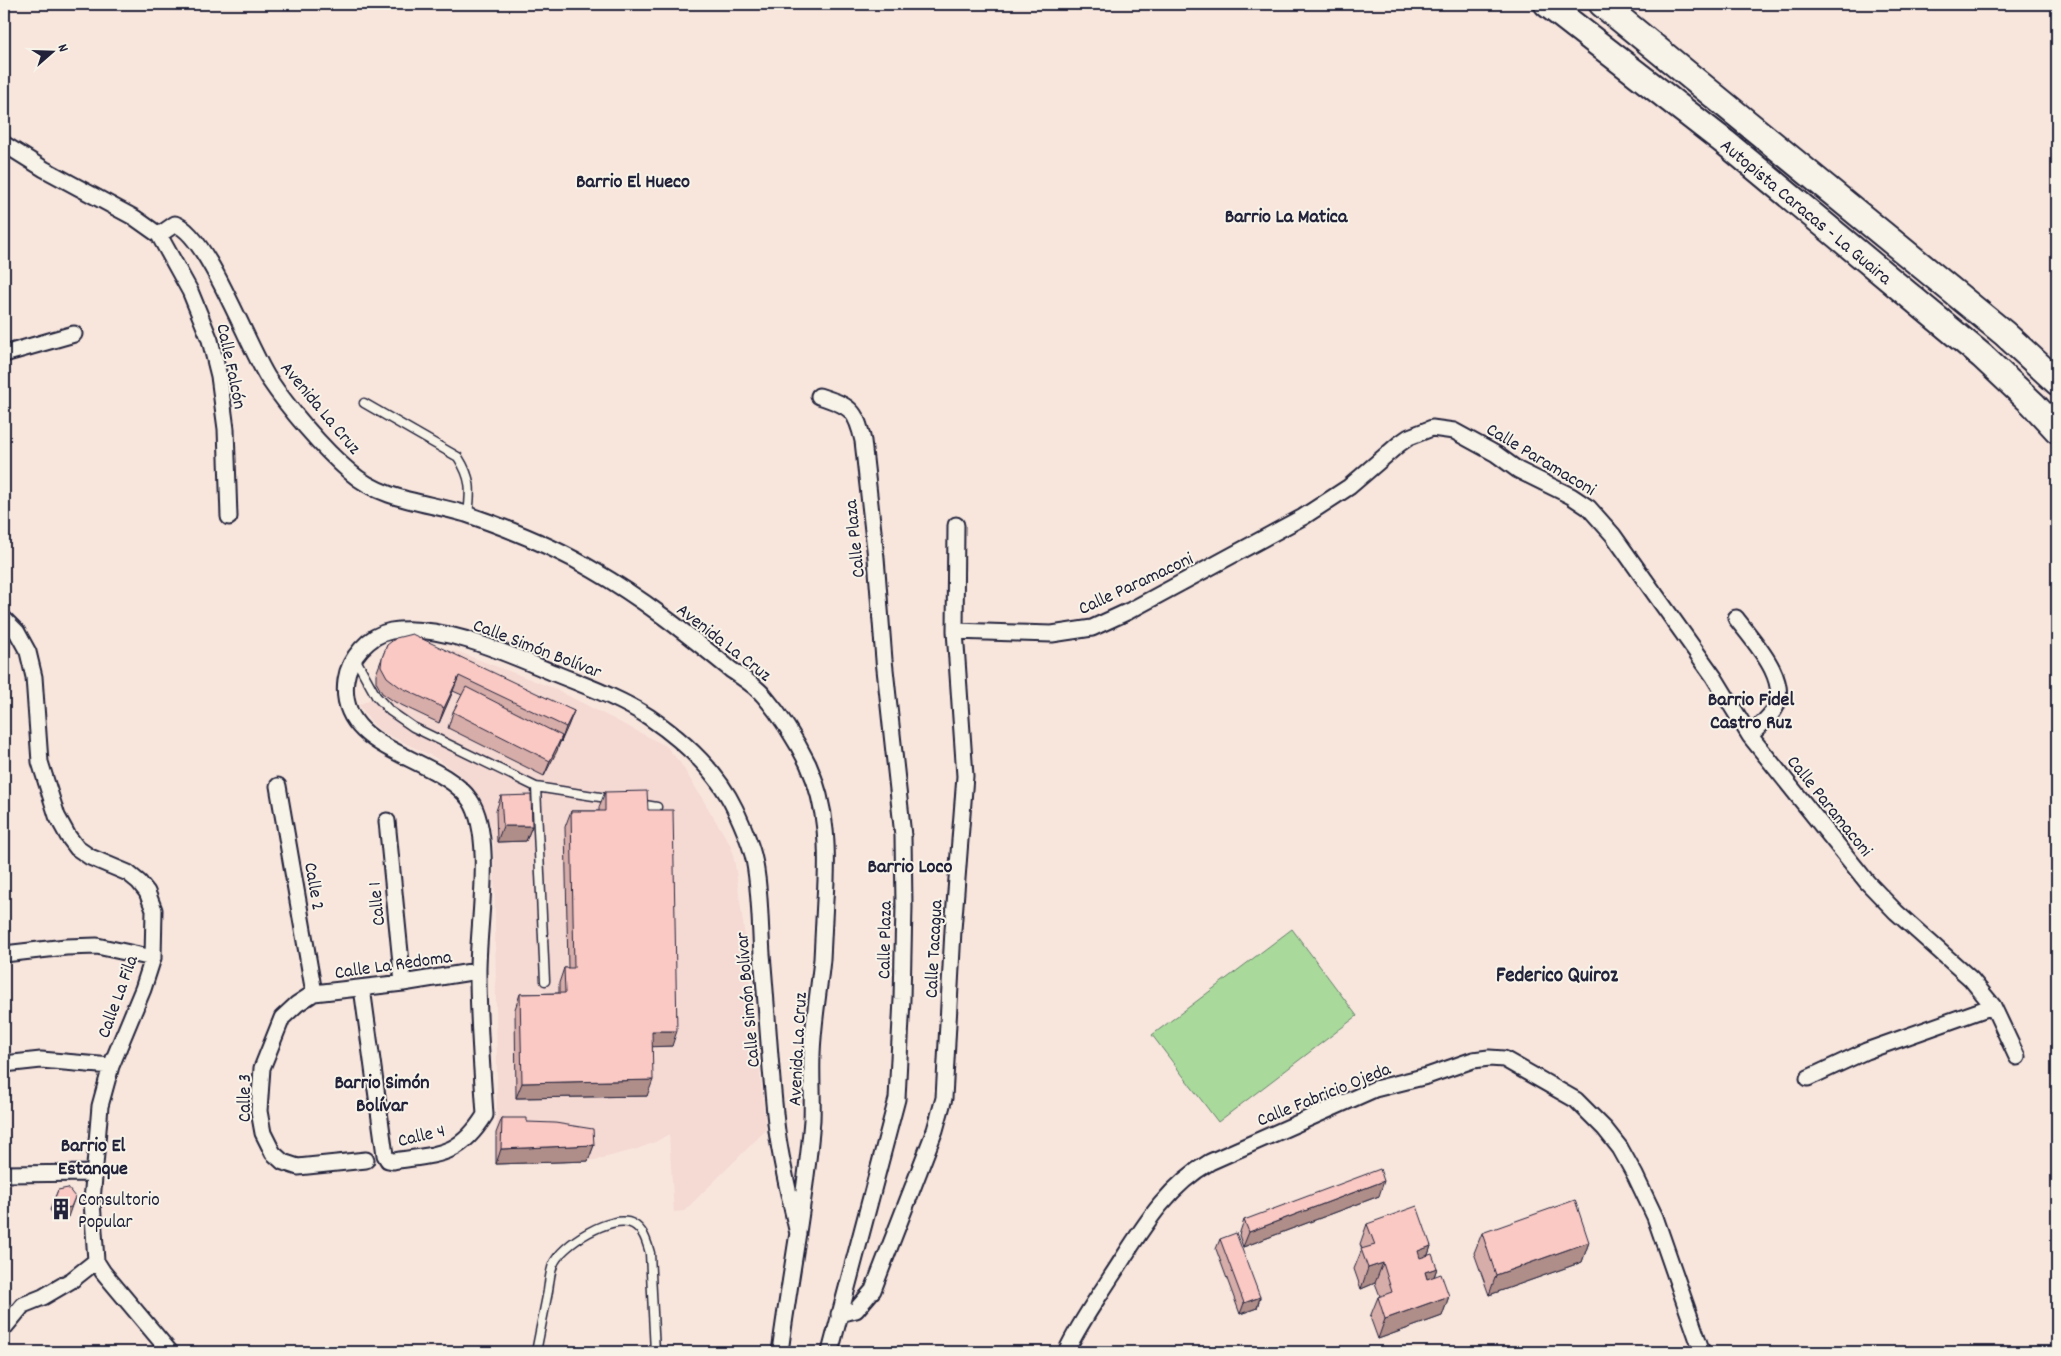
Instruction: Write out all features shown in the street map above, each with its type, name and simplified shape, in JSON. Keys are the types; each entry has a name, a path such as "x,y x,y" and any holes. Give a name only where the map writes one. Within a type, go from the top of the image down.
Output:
{"highway":[{"name":"Autopista Caracas - La Guaira","path":"1547,4 1727,144 1982,356 2033,404 2057,430"},
{"name":"Autopista Caracas - La Guaira","path":"1602,4 2005,334 2057,382"}],"street":[{"path":"6,141 52,173 135,218 159,235"},
{"name":"Avenida La Cruz","path":"159,235 175,224 190,232 207,259 268,378 326,448 352,474 373,488 393,497 468,515 549,547 593,570 660,614 762,694 788,729 808,765 822,804 827,834 822,957 812,1054 812,1115 804,1192 780,1352"},
{"name":"Calle Falcón","path":"159,235 194,300 210,340 226,428 229,517"},
{"path":"4,354 74,334"},
{"name":"Calle Plaza","path":"819,396 845,404 859,422 863,441 903,846 902,989 897,1099 830,1352"},
{"name":"Calle Paramaconi","path":"955,632 1052,634 1092,628 1129,611 1303,517 1349,488 1399,444 1410,437 1432,428 1454,431 1496,454 1518,470 1589,508 1613,535 1714,677 1750,736 1867,882 1896,912 1971,979 1993,1006 2018,1057"},
{"name":"Calle Tacagua","path":"839,1314 856,1310 873,1290 935,1130 944,1098 953,930 965,776 955,632 956,524"},
{"path":"1736,618 1770,664 1777,679 1778,699 1774,710 1750,736"},
{"name":"Calle La Fila","path":"4,619 17,632 28,652 34,677 40,762 57,816 77,848 90,857 128,873 139,882 147,892 154,910 153,958 143,989 111,1066 100,1106 92,1201 96,1260"},
{"name":"Calle Simón Bolívar","path":"485,1115 477,971 482,922 483,874 481,832 475,809 468,796 456,785 382,745 358,725 345,700 346,676 355,658 366,643 389,631 409,630 454,636 485,645 613,696 648,716 703,760 733,805 754,858 776,1126 798,1234"},
{"name":"Calle 2","path":"278,786 314,993"},
{"name":"Calle 1","path":"387,821 403,983"},
{"path":"4,954 66,947 98,946 153,958"},
{"name":"Calle La Redoma","path":"314,993 403,983 477,971"},
{"name":"Calle 4","path":"362,988 385,1155 393,1161 436,1155 456,1148 474,1133 485,1115"},
{"name":"Calle 3","path":"314,993 297,1004 282,1018 262,1068 259,1111 263,1133 272,1153 283,1162 298,1167 366,1160"},
{"path":"1808,1078 1866,1051 1993,1006"},
{"name":"Calle Fabricio Ojeda","path":"1066,1352 1075,1333 1165,1197 1192,1172 1210,1162 1375,1089 1427,1076 1474,1060 1489,1058 1504,1059 1576,1100 1606,1129 1620,1148 1635,1175 1654,1217 1702,1352"},
{"path":"4,1064 41,1060 111,1066"},
{"path":"4,1174 93,1173"},
{"path":"4,1328 22,1305 43,1297 72,1280 96,1260 103,1272 170,1352"}],"lane":[{"path":"364,403 458,457 468,472 471,489 468,515"},
{"path":"355,658 376,696 390,711 414,726 536,787 620,800"},
{"path":"536,787 545,981"},
{"path":"629,802 657,806"},
{"path":"536,1352 553,1263 574,1241 612,1222 623,1220 640,1229 650,1253 655,1352"}],"shaded area":[{"path":"414,649 456,651 553,688 666,746 681,764 731,846 746,945 766,1130 684,1211 674,1212 669,1134 637,1149 595,1160 496,1164 497,1076 494,843 489,820 481,798 460,775 436,758 382,732 373,724 359,705 382,693 376,682 376,674 382,660"}],"green space":[{"path":"1292,929 1357,1016 1218,1122 1152,1035"}],"building":[{"path":"412,634 574,711 566,727 459,676 444,708 400,687 387,677 381,666 382,658 387,645 396,638"},
{"path":"466,687 562,736 550,761 453,712"},
{"path":"647,791 648,810 673,810 677,1031 652,1031 653,1080 522,1083 520,994 565,993 564,968 574,968 571,811 605,811 605,792"},
{"path":"531,795 532,826 503,826 501,796"},
{"path":"502,1118 527,1118 527,1122 555,1123 593,1129 594,1145 501,1149"},
{"path":"1380,1169 1384,1181 1249,1232 1244,1220"},
{"path":"68,1188 75,1197 71,1207 61,1209 54,1200 58,1190"},
{"path":"1575,1200 1589,1242 1496,1275 1482,1233"},
{"path":"1417,1206 1431,1246 1418,1251 1420,1258 1432,1254 1437,1268 1425,1272 1427,1279 1441,1274 1449,1296 1385,1319 1378,1297 1392,1292 1383,1263 1368,1268 1361,1249 1375,1245 1367,1224"},
{"path":"1236,1233 1260,1297 1244,1303 1220,1239"}],"place":[{"name":"Consultorio Popular","path":"61,1209"}],"district":[{"name":"Barrio El Hueco","path":"633,180"},
{"name":"Barrio La Matica","path":"1286,215"},
{"name":"Barrio Fidel Castro Ruz","path":"1751,710"},
{"name":"Barrio Loco","path":"910,865"},
{"name":"Federico Quiroz","path":"1557,974"},
{"name":"Barrio Simón Bolívar","path":"382,1092"},
{"name":"Barrio El Estanque","path":"93,1156"}]}
